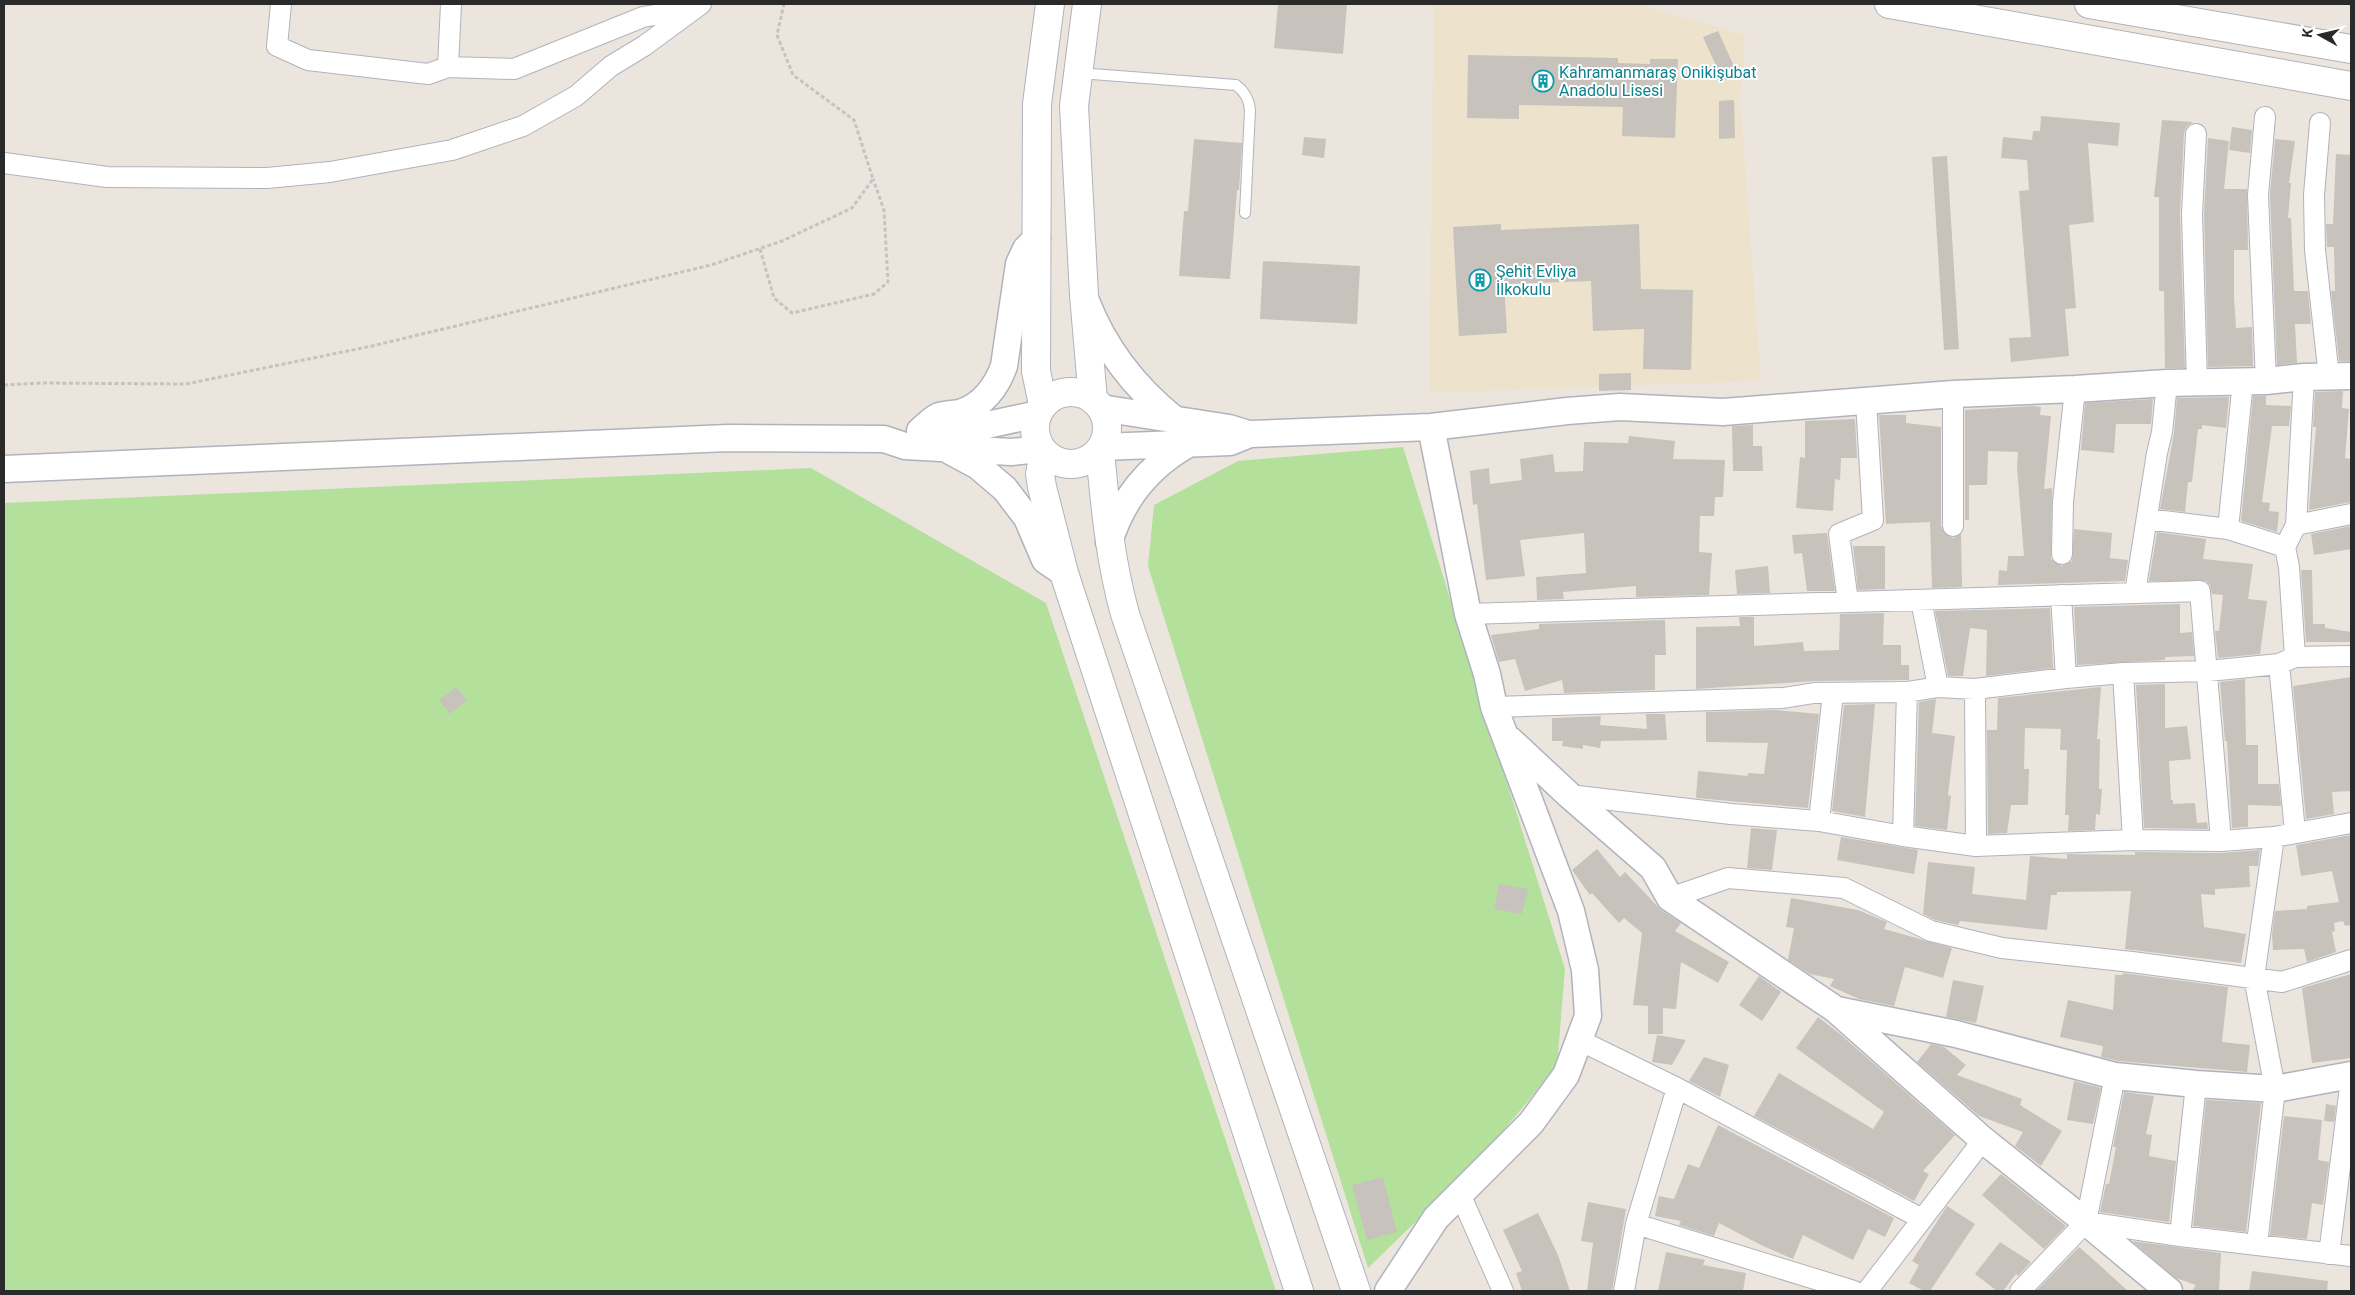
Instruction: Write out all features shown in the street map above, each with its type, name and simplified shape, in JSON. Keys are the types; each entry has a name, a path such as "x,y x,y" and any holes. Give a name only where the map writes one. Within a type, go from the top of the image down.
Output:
{"main road":[{"path":"1050,4 1037,104 1036,371 1041,409 1035,432 1043,451 1052,459 1072,464 1082,463 1101,449"},
{"path":"1087,4 1074,106 1084,295 1097,404 1107,427 1101,449 1109,542 1115,578 1125,614 1356,1291"},
{"path":"1889,4 2351,86"},
{"path":"2089,4 2351,49"},
{"path":"1041,409 1062,393 1072,392 1083,394 1097,404"},
{"path":"1043,451 1040,474 1042,486 1064,573 1299,1291"}],"street":[{"path":"281,4 277,46 308,60 428,74 448,67 514,69 643,17 698,6"},
{"path":"448,67 451,4"},
{"path":"4,164 107,177 267,178 330,172 452,150 523,126 576,96 611,66 644,46 698,6"},
{"path":"2228,529 2254,381 2258,195 2265,117"},
{"path":"2295,832 2287,661 2289,567 2285,547 2296,526 2328,377 2315,250 2314,195 2320,123"},
{"path":"2196,134 2192,215 2197,382"},
{"path":"920,431 939,416 960,412 978,403 990,392 1000,377 1005,360 1019,264 1026,249 1037,238"},
{"path":"1084,295 1094,320 1122,367 1143,392 1174,419"},
{"path":"1097,404 1229,428 1250,434 1431,427 1567,411 1620,407 1723,412 1953,394 2075,389 2167,382 2254,381 2328,377"},
{"path":"2135,593 2162,432 2167,382"},
{"path":"2062,554 2063,502 2075,389"},
{"path":"1953,394 1953,526"},
{"path":"1848,602 1839,534 1873,520 1866,400"},
{"path":"884,439 903,431 964,430 1041,409"},
{"path":"1388,1291 1436,1218 1531,1123 1566,1075 1588,1016 1585,970 1571,911 1507,737 1494,707 1487,674 1468,614 1431,427"},
{"path":"1101,449 1230,442 1250,434"},
{"path":"4,469 728,438 884,439 905,446 1011,452 1043,451"},
{"path":"1109,542 1122,509 1143,479 1156,465 1189,444"},
{"path":"942,448 978,466 1005,489 1027,518 1045,560 1064,573"},
{"path":"2296,526 2351,514"},
{"path":"2147,519 2228,529 2285,547"},
{"path":"1468,614 2200,591 2221,841"},
{"path":"2061,595 2066,678"},
{"path":"1921,600 1938,687"},
{"path":"1494,707 1783,698 1814,693 1907,692 1938,687 1975,689 2066,678 2124,673 2208,671 2287,661 2351,656"},
{"path":"2124,673 2133,840"},
{"path":"1975,689 1976,846"},
{"path":"1903,836 1907,692"},
{"path":"1819,821 1833,693"},
{"path":"1507,737 1569,796 1652,868 1670,898 1835,1010 1983,1140 2169,1291"},
{"path":"1569,796 1731,814 1819,821 1903,836 1976,846 2133,840 2221,841 2274,837 2351,823"},
{"path":"2257,1244 2275,1089 2254,977 2274,837"},
{"path":"1670,898 1728,878 1844,888 1931,931 2002,948 2254,977 2282,982 2351,960"},
{"path":"1835,1010 1956,1034 2115,1076 2275,1089 2351,1077 2329,1254"},
{"path":"1579,1040 1677,1088 1922,1219"},
{"path":"2020,1291 2086,1222 2115,1076"},
{"path":"2180,1236 2196,1084"},
{"path":"1624,1291 1636,1224 1677,1088"},
{"path":"1867,1291 1983,1140"},
{"path":"1460,1194 1503,1291"},
{"path":"2086,1222 2180,1236 2351,1256"},
{"path":"1636,1224 1854,1291"}],"lane":[{"path":"1078,73 1236,85 1242,89 1249,102 1250,110 1245,213"}],"path":[{"path":"760,248 774,298 792,313 874,294 888,282 884,210 854,120 794,75 777,35 784,4"},
{"path":"4,385 41,383 186,384 372,346 711,265 782,242 852,208 873,179"}],"shaded area":[{"path":"1434,4 1637,4 1745,35 1740,97 1761,381 1429,393"}],"green space":[{"path":"1403,447 1565,969 1557,1066 1479,1160 1368,1268 1148,566 1154,505 1238,461"},
{"path":"811,468 1046,603 1276,1291 4,1291 4,503"}],"building":[{"path":"1278,4 1347,4 1343,54 1274,48"},
{"path":"1718,31 1738,75 1723,81 1703,37"},
{"name":"Kahramanmaraş Onikişubat Anadolu Lisesi","path":"1468,55 1618,58 1618,63 1650,64 1650,59 1678,59 1675,138 1622,136 1623,107 1519,105 1519,119 1467,118"},
{"path":"1734,100 1735,138 1719,139 1719,101"},
{"path":"2041,116 2120,123 2118,146 2088,143 2094,222 2069,225 2076,308 2065,309 2069,356 2011,362 2009,338 2031,337 2019,191 2029,190 2027,160 2001,158 2003,137 2032,140 2033,131 2040,131"},
{"path":"2162,120 2193,122 2186,127 2184,133 2180,214 2185,368 2165,368 2164,291 2159,291 2159,197 2154,197"},
{"path":"2232,127 2252,130 2250,153 2229,150"},
{"path":"1304,137 1326,139 1324,158 1302,155"},
{"path":"2208,138 2229,141 2224,189 2247,189 2248,250 2234,250 2234,297 2236,328 2252,327 2253,366 2208,367 2204,215"},
{"path":"1194,139 1242,143 1230,279 1179,276 1184,211 1188,211"},
{"path":"2275,139 2295,141 2289,183 2291,183 2288,218 2291,218 2294,291 2308,291 2311,324 2295,324 2297,363 2277,365 2270,195"},
{"path":"2336,154 2351,155 2351,361 2339,361 2331,291 2335,291 2334,247 2327,247 2326,224 2333,224"},
{"path":"1947,156 1959,349 1944,350 1932,157"},
{"path":"1501,224 1501,230 1639,224 1641,289 1693,290 1691,370 1643,369 1644,329 1593,331 1591,281 1504,284 1507,333 1459,336 1453,227"},
{"path":"1263,261 1360,266 1357,324 1260,319"},
{"path":"1631,373 1631,390 1599,391 1599,374"},
{"path":"2343,391 2342,408 2349,409 2345,458 2351,459 2351,502 2309,510 2316,427 2313,427 2315,392"},
{"path":"2253,396 2266,396 2266,405 2291,406 2289,426 2272,426 2262,502 2270,503 2269,511 2279,512 2277,532 2241,521"},
{"path":"2229,397 2226,428 2202,425 2202,429 2198,429 2192,482 2188,482 2185,512 2160,509 2174,433 2177,398"},
{"path":"2153,399 2151,424 2116,424 2114,453 2081,450 2085,403"},
{"path":"2041,407 2040,415 2051,416 2044,489 2052,488 2051,559 2061,566 2072,561 2074,529 2112,533 2110,558 2128,560 2125,581 1998,585 1999,570 2007,571 2008,556 2024,556 2017,467 2018,452 1988,451 1987,485 1969,485 1969,520 1965,520 1965,410"},
{"path":"1879,415 1906,415 1906,423 1941,427 1941,526 1948,536 1953,538 1961,534 1962,587 1932,588 1930,522 1886,524"},
{"path":"1855,419 1857,458 1841,458 1840,480 1835,479 1833,511 1796,508 1800,457 1805,458 1805,421"},
{"path":"1753,425 1753,446 1762,446 1763,471 1733,471 1732,426"},
{"path":"1629,436 1675,441 1673,459 1725,460 1723,497 1715,497 1714,516 1700,516 1699,552 1712,553 1709,595 1636,597 1636,586 1563,592 1564,599 1537,600 1536,577 1586,573 1584,533 1520,540 1525,576 1486,580 1477,504 1473,505 1470,471 1489,468 1490,484 1522,480 1520,459 1553,454 1555,472 1583,471 1584,442 1628,443"},
{"path":"2351,526 2351,549 2314,555 2311,534"},
{"path":"2157,532 2206,539 2203,559 2253,564 2248,599 2267,601 2260,654 2218,658 2215,631 2219,631 2223,595 2212,594 2210,585 2206,581 2149,581"},
{"path":"1827,533 1835,591 1807,591 1802,553 1794,554 1792,535"},
{"path":"1853,546 1885,546 1885,589 1858,590"},
{"path":"1768,566 1770,593 1737,594 1735,570"},
{"path":"2301,570 2312,570 2313,624 2325,624 2325,628 2351,632 2351,642 2306,642"},
{"path":"2180,604 2180,633 2192,632 2194,656 2165,657 2165,660 2077,665 2074,607"},
{"path":"2050,608 2053,668 1986,676 1987,630 1970,628 1963,676 1948,676 1935,611"},
{"path":"1884,613 1883,645 1901,645 1901,665 1909,665 1909,680 1814,681 1696,689 1696,627 1740,626 1739,617 1754,617 1754,646 1803,642 1804,651 1839,650 1840,614"},
{"path":"1665,620 1666,655 1655,655 1655,690 1564,693 1562,680 1525,691 1515,659 1499,662 1491,635 1539,629 1539,624"},
{"path":"2351,677 2351,791 2332,792 2334,814 2306,819 2293,686"},
{"path":"2245,679 2246,745 2258,745 2258,784 2279,784 2281,806 2248,805 2248,827 2232,828 2227,741 2225,741 2220,682"},
{"path":"2165,684 2165,728 2187,726 2191,759 2169,761 2171,800 2173,800 2173,804 2195,803 2197,823 2207,822 2208,829 2144,828 2136,685"},
{"path":"456,687 467,700 450,714 439,700"},
{"path":"2101,687 2097,739 2100,739 2099,789 2102,789 2100,815 2096,814 2095,830 2068,831 2069,815 2065,815 2067,750 2060,750 2061,729 2025,728 2024,769 2029,769 2028,805 2011,805 2007,833 1988,834 1987,730 1997,730 1998,698"},
{"path":"1936,699 1932,733 1955,736 1948,795 1951,796 1947,830 1915,826 1919,702"},
{"path":"1875,704 1865,817 1832,811 1844,705"},
{"path":"1775,710 1819,714 1808,808 1696,798 1698,771 1748,776 1748,773 1764,774 1768,743 1706,742 1706,712"},
{"path":"1646,714 1665,714 1667,740 1601,741 1600,748 1583,745 1583,749 1562,746 1563,741 1552,741 1552,718 1601,716 1600,725 1647,729"},
{"path":"1751,828 1777,830 1772,870 1747,868"},
{"path":"2351,835 2351,925 2345,926 2343,921 2334,923 2335,931 2332,932 2336,952 2307,962 2304,949 2273,950 2272,935 2275,911 2307,909 2307,906 2339,902 2332,871 2301,876 2296,845"},
{"path":"1841,837 1918,850 1914,874 1837,860"},
{"path":"1597,849 1620,877 1625,872 1661,910 1681,923 1675,931 1729,962 1718,983 1681,962 1676,1009 1663,1008 1663,1034 1648,1034 1648,1006 1633,1005 1642,933 1624,918 1619,923 1592,893 1590,895 1572,870"},
{"path":"2260,850 2258,866 2249,866 2250,887 2215,889 2215,895 2201,894 2204,927 2246,934 2241,963 2125,949 2131,891 2057,892 2057,895 2051,895 2047,930 1960,921 1958,925 1935,920 1923,914 1928,862 1975,867 1972,894 2026,900 2030,856 2067,859 2067,854 2135,855 2135,852 2221,853"},
{"path":"1499,884 1528,889 1522,914 1494,909"},
{"path":"1791,898 1858,910 1887,922 1884,929 1952,948 1943,978 1905,967 1894,1006 1859,999 1830,986 1834,979 1810,974 1788,960 1794,928 1786,927"},
{"path":"2123,973 2228,987 2222,1042 2250,1045 2247,1072 2118,1061 2101,1057 2103,1046 2060,1037 2068,1000 2113,1010 2115,975 2123,975"},
{"path":"2351,974 2351,1058 2312,1063 2302,988"},
{"path":"1759,976 1781,992 1762,1021 1739,1005"},
{"path":"1953,980 1984,986 1976,1023 1946,1017"},
{"path":"1818,1017 1955,1135 1923,1171 1929,1174 1914,1201 1754,1116 1779,1073 1873,1129 1884,1112 1796,1048"},
{"path":"1657,1035 1686,1040 1672,1065 1652,1062"},
{"path":"1931,1044 1944,1047 1966,1065 1957,1075 2022,1099 2020,1105 2062,1131 2041,1166 2015,1146 2023,1132 1979,1116 1917,1062"},
{"path":"1704,1057 1729,1065 1720,1097 1689,1081"},
{"path":"2074,1081 2101,1088 2093,1124 2067,1120"},
{"path":"2124,1092 2154,1096 2146,1134 2152,1135 2149,1156 2176,1161 2169,1222 2100,1212 2106,1184 2109,1184 2116,1147 2113,1147"},
{"path":"2206,1100 2261,1103 2246,1232 2193,1226"},
{"path":"2326,1104 2336,1106 2334,1122 2324,1121"},
{"path":"2284,1116 2322,1120 2318,1160 2329,1162 2323,1205 2312,1203 2307,1239 2270,1235"},
{"path":"1718,1125 1894,1218 1885,1237 1868,1229 1853,1260 1803,1235 1793,1259 1719,1223 1714,1236 1679,1225 1681,1221 1655,1216 1659,1196 1674,1199 1688,1164 1699,1168"},
{"path":"2001,1174 2066,1226 2044,1249 1982,1195"},
{"path":"1383,1177 1397,1232 1367,1240 1352,1185"},
{"path":"1588,1202 1626,1209 1612,1291 1587,1291 1593,1243 1581,1241"},
{"path":"1947,1206 1975,1224 1930,1291 1924,1291 1909,1283 1919,1265 1912,1261"},
{"path":"1538,1213 1558,1255 1570,1291 1522,1291 1516,1273 1522,1271 1503,1230"},
{"path":"2132,1241 2221,1253 2219,1291 2192,1291 2196,1285 2176,1278"},
{"path":"2000,1242 2031,1262 2018,1276 2016,1274 2003,1291 1997,1291 1975,1274"},
{"path":"2079,1247 2095,1261 2128,1291 2036,1291"},
{"path":"1666,1252 1705,1260 1703,1265 1746,1273 1743,1291 1658,1291"},
{"path":"2252,1271 2328,1281 2327,1291 2249,1291"}],"place":[{"name":"Kahramanmaraş Onikişubat Anadolu Lisesi","path":"1543,81"},
{"name":"Şehit Evliya İlkokulu","path":"1480,280"}]}
